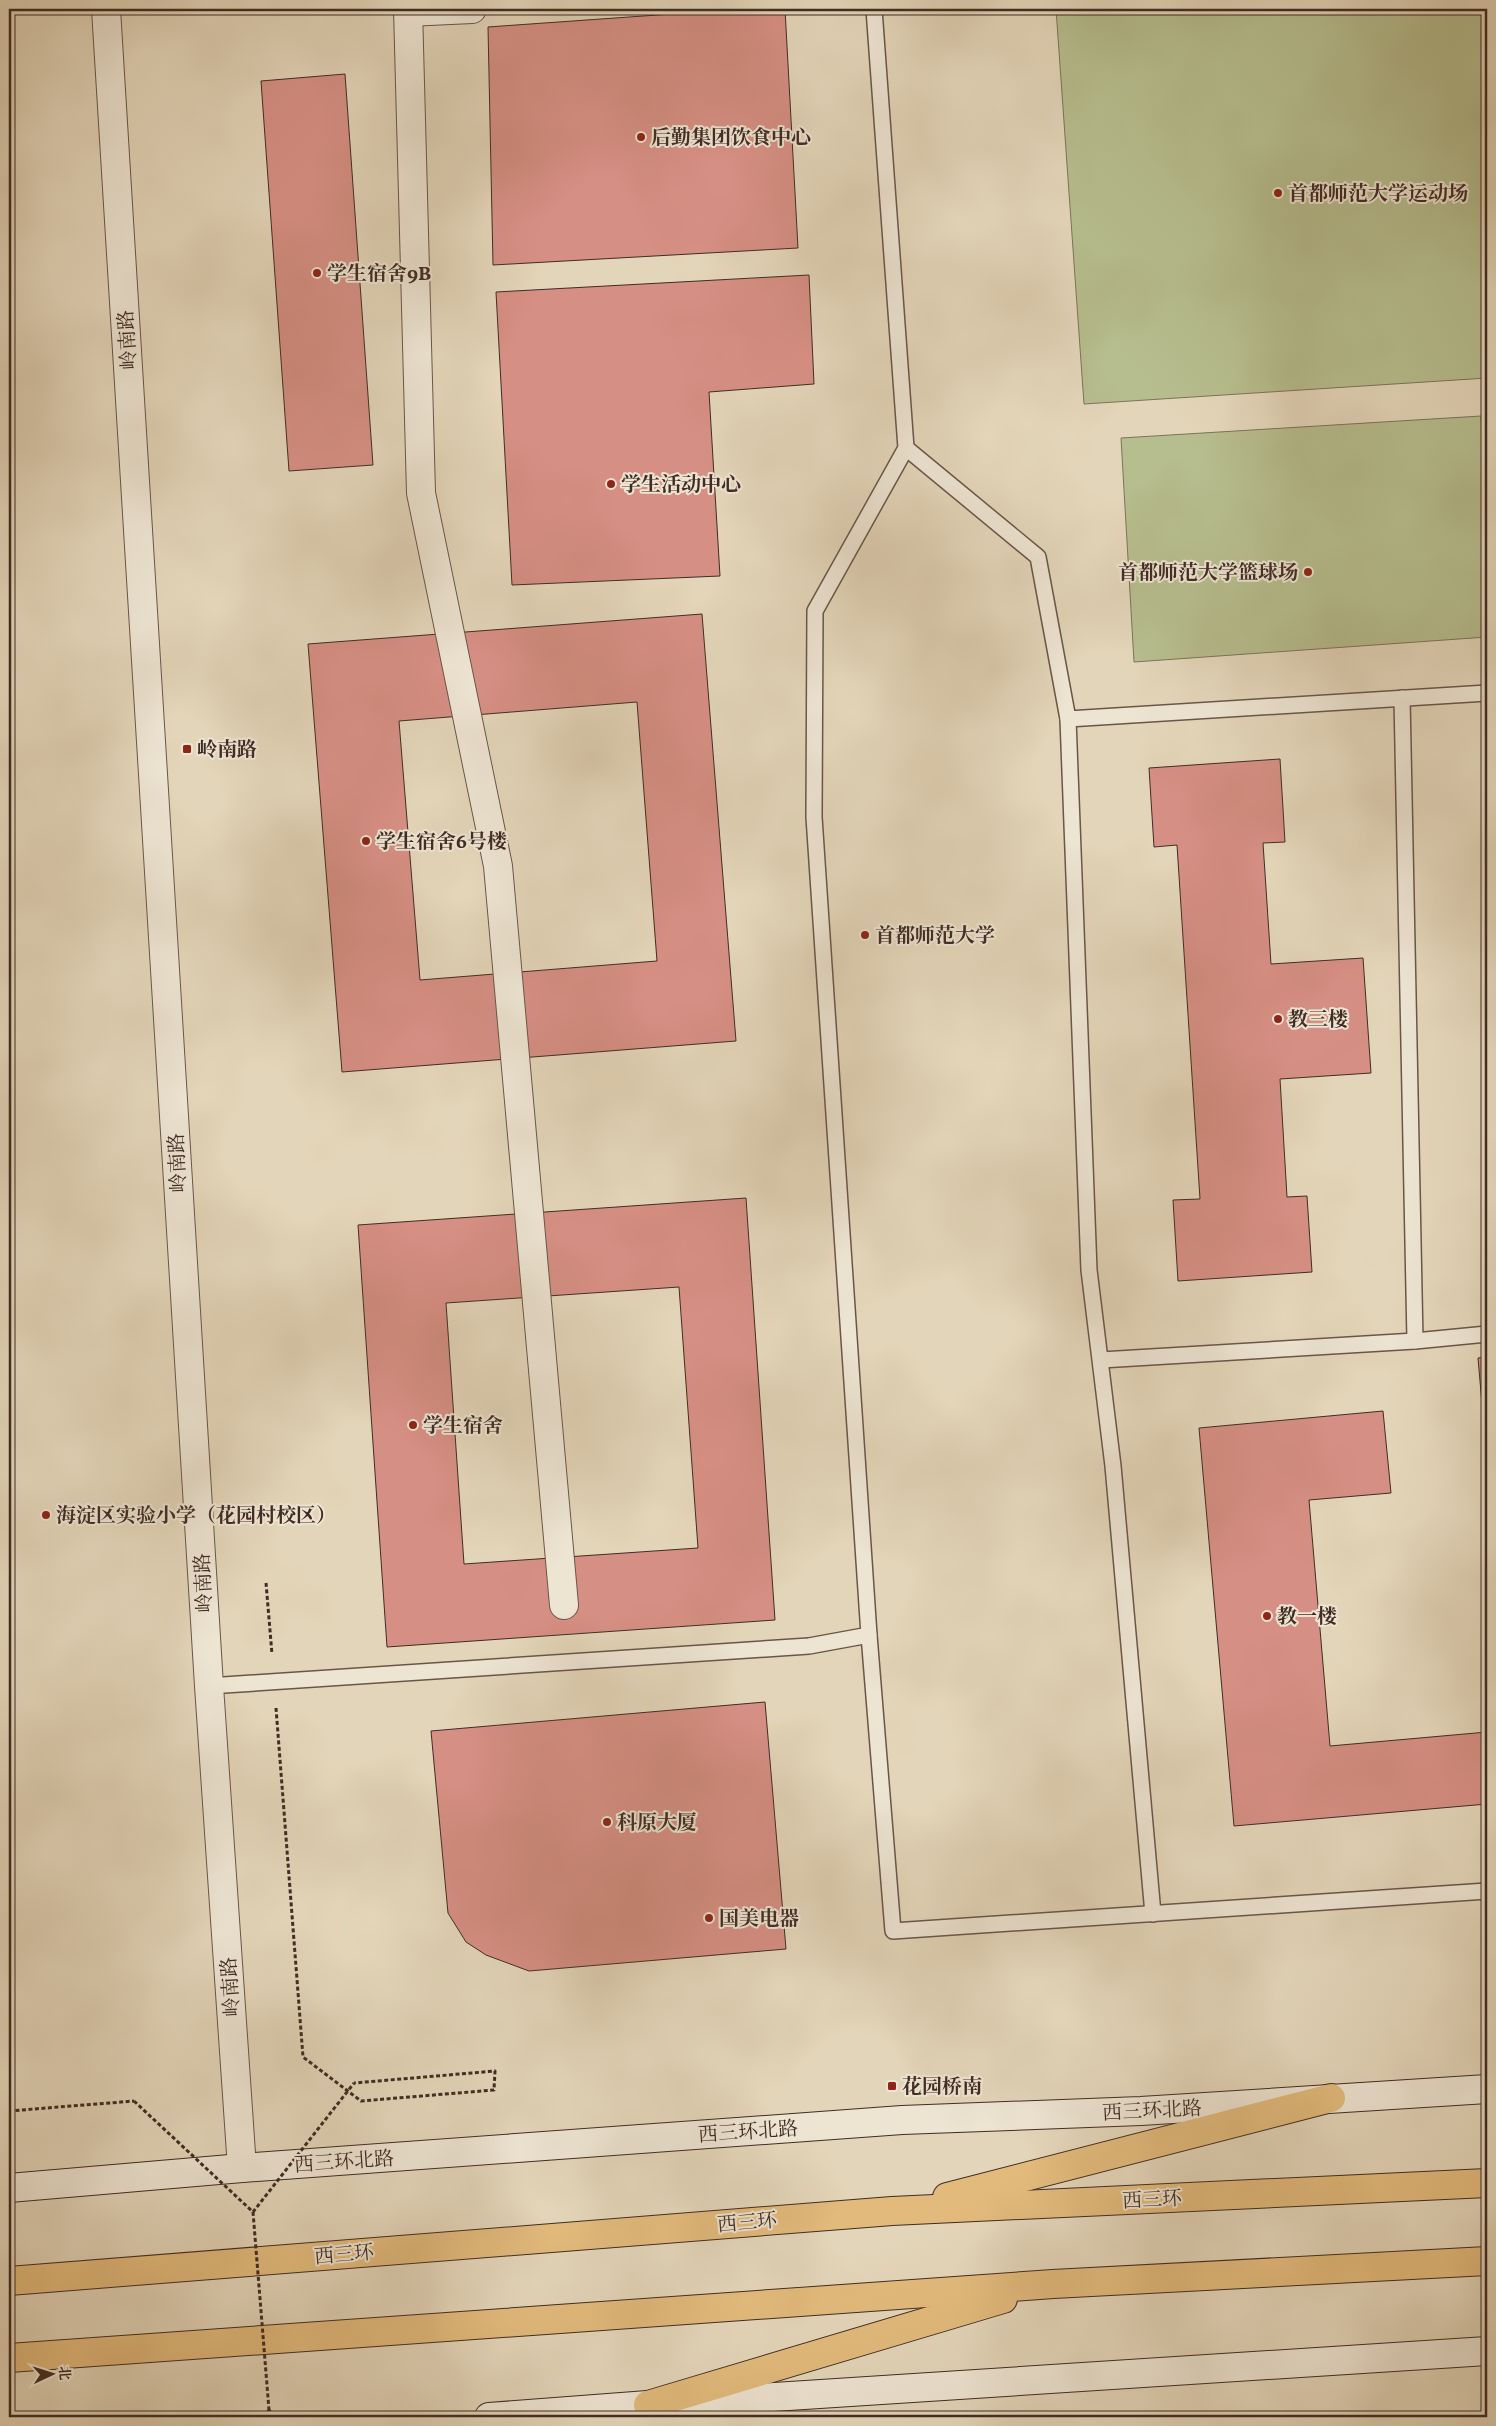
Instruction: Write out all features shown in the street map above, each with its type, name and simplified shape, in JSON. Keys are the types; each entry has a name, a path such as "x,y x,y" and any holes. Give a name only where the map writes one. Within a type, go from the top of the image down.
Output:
{"highway":[{"path":"892,2211 1331,2098"},
{"name":"西三环","path":"9,2281 892,2211 1487,2183"},
{"path":"9,2358 1053,2284 1487,2261"},
{"path":"648,2405 1053,2284"}],"street":[{"name":"岭南路","path":"106,9 209,1686 242,2168"},
{"path":"472,9 408,10 421,493 498,866 564,1605"},
{"name":"西三环北路","path":"9,2188 242,2168 892,2121 1141,2111 1487,2089"},
{"path":"489,2417 1487,2351"}],"lane":[{"path":"874,9 906,448 815,611 814,817 870,1635 893,1931 1487,1892"},
{"path":"906,448 1038,557 1068,719 1089,1270 1113,1466 1153,1914"},
{"path":"1068,719 1487,693"},
{"path":"1402,698 1415,1341"},
{"path":"1101,1360 1415,1341 1487,1334"},
{"path":"209,1686 809,1646 870,1635"}],"path":[{"path":"253,2212 354,2083 466,2075 495,2071 494,2090 362,2101 303,2057 266,1583"},
{"path":"9,2111 134,2101 253,2212 269,2410 275,2417"},
{"path":"264,2417 269,2410"}],"green space":[{"name":"首都师范大学运动场","path":"1056,9 1487,9 1487,378 1084,404"},
{"name":"首都师范大学篮球场","path":"1481,416 1487,507 1487,637 1134,662 1121,438"}],"building":[{"name":"后勤集团饮食中心","path":"742,9 785,9 798,248 493,265 488,27"},
{"name":"学生宿舍9B","path":"345,74 373,465 289,471 261,81"},
{"name":"学生活动中心","path":"809,275 814,384 709,392 720,576 512,585 496,292"},
{"name":"学生宿舍6号楼","path":"702,614 736,1041 342,1072 308,644","holes":["637,702 657,961 420,980 399,721"]},
{"name":"教三楼","path":"1280,759 1285,842 1263,843 1271,964 1363,958 1371,1073 1280,1079 1287,1197 1307,1196 1312,1272 1178,1281 1173,1200 1200,1199 1177,845 1154,847 1149,768"},
{"name":"学生宿舍","path":"746,1198 775,1620 387,1647 358,1225","holes":["679,1287 698,1548 464,1564 446,1303"]},
{"path":"1487,1357 1487,1462 1478,1358"},
{"name":"教一楼","path":"1383,1411 1391,1493 1309,1500 1330,1746 1487,1732 1487,1804 1234,1826 1199,1428"},
{"name":"科原大厦","path":"765,1702 786,1949 529,1971 486,1955 466,1942 448,1913 431,1731"}],"place":[{"name":"后勤集团饮食中心","path":"641,137"},
{"name":"首都师范大学运动场","path":"1278,193"},
{"name":"学生宿舍9B","path":"317,273"},
{"name":"学生活动中心","path":"611,484"},
{"name":"首都师范大学篮球场","path":"1308,572"},
{"name":"岭南路","path":"187,749"},
{"name":"学生宿舍6号楼","path":"366,841"},
{"name":"首都师范大学","path":"865,935"},
{"name":"教三楼","path":"1278,1019"},
{"name":"学生宿舍","path":"413,1425"},
{"name":"海淀区实验小学（花园村校区）","path":"46,1515"},
{"name":"教一楼","path":"1267,1616"},
{"name":"科原大厦","path":"607,1822"},
{"name":"国美电器","path":"709,1918"},
{"name":"花园桥南","path":"892,2086"}]}
